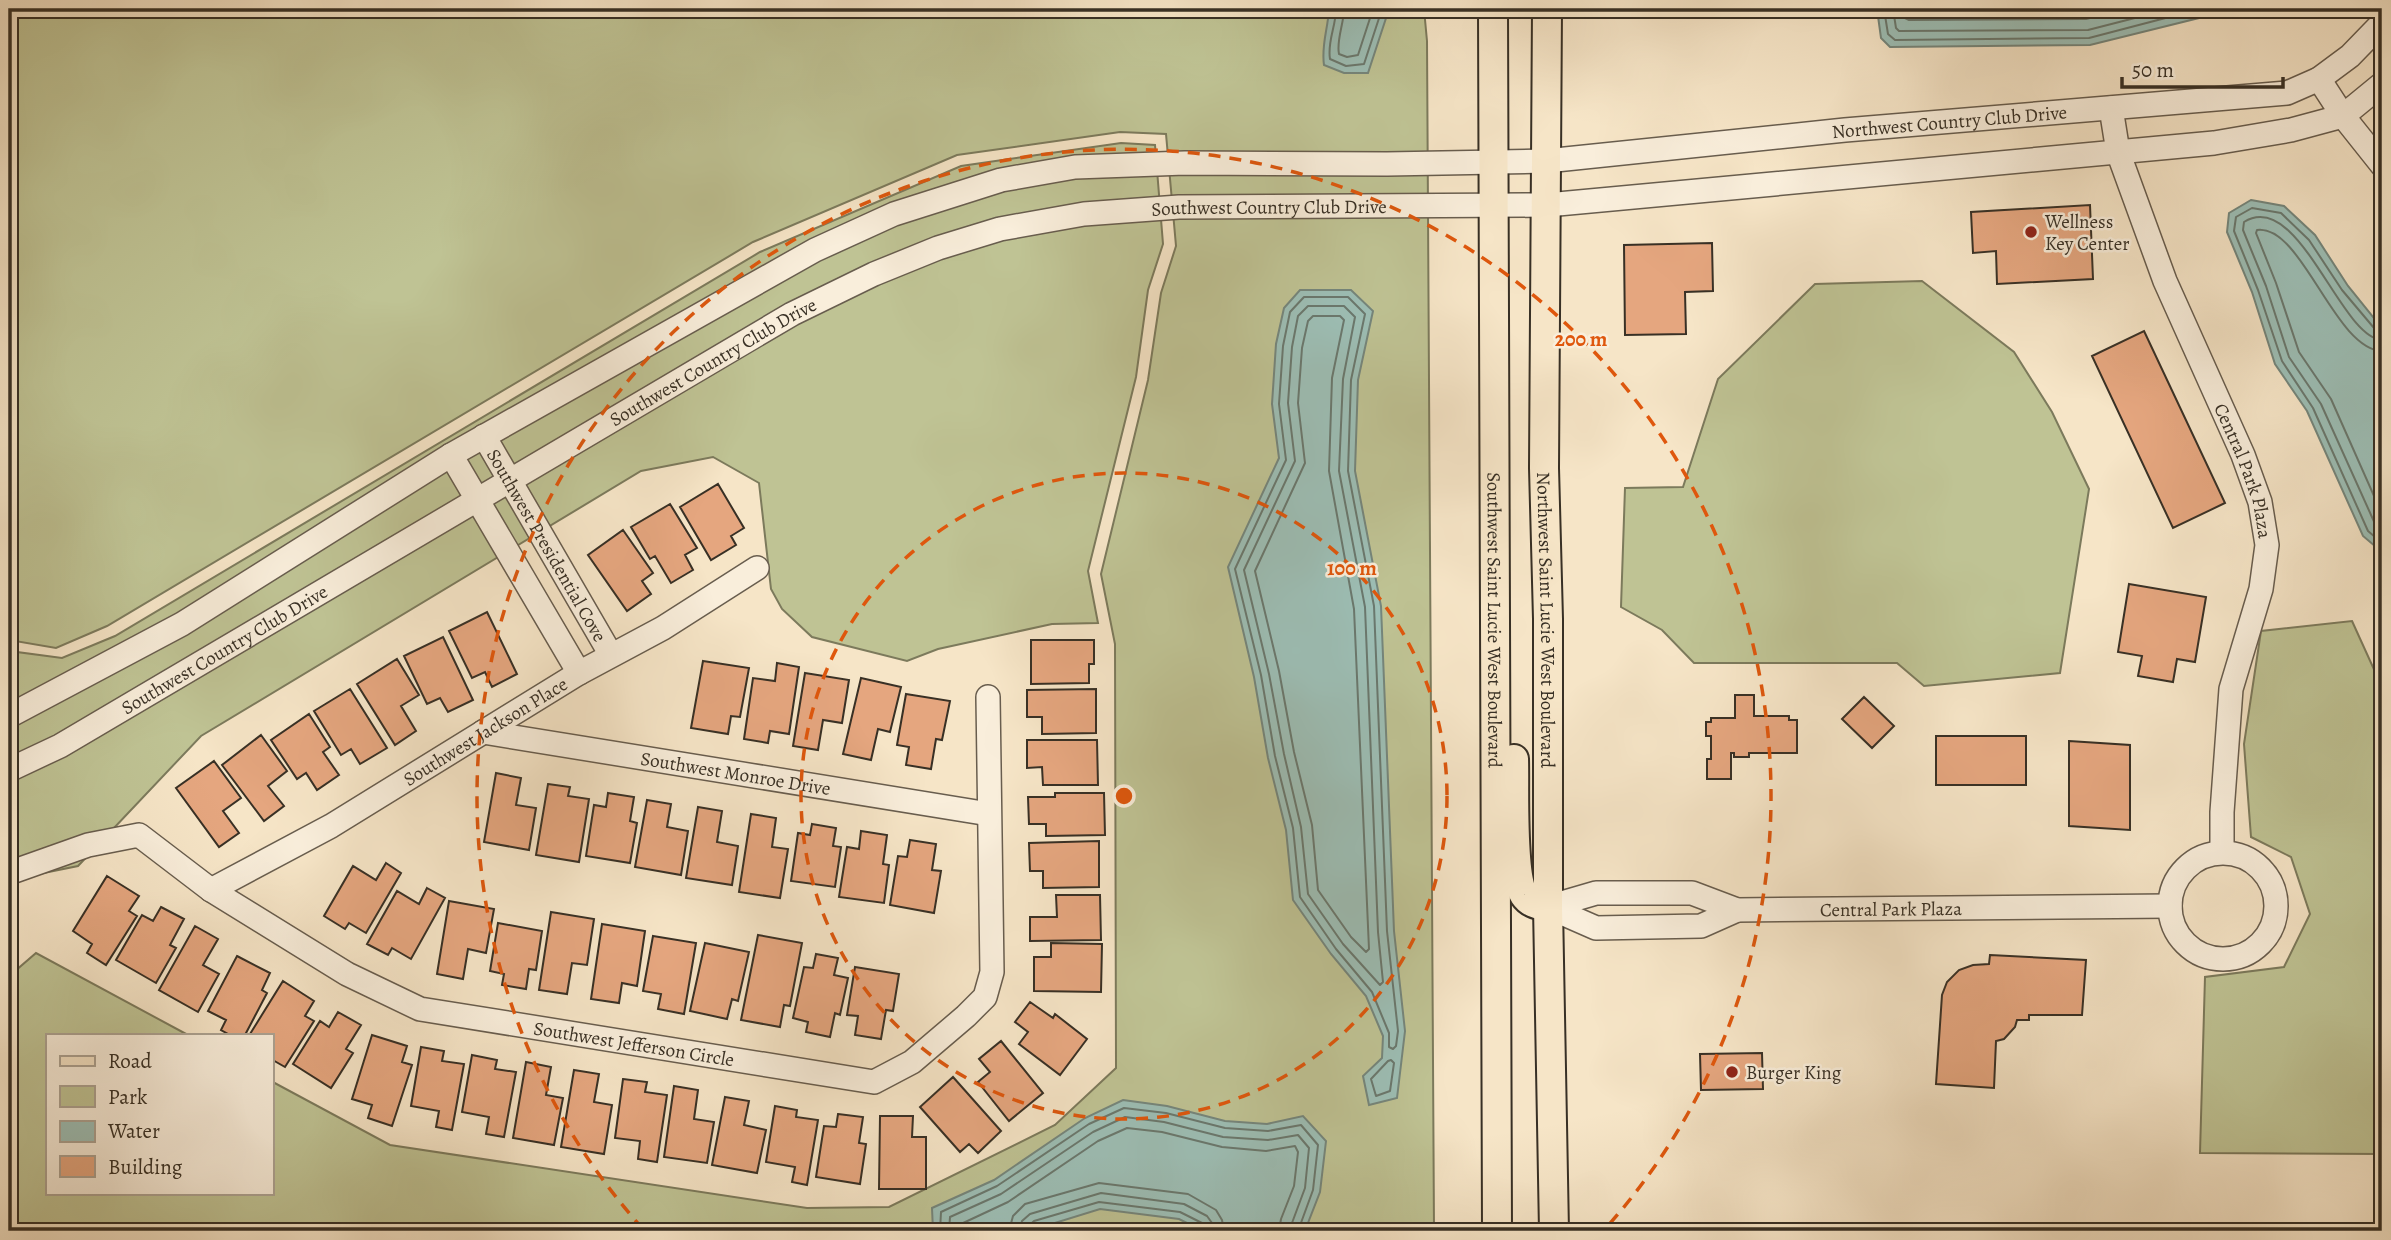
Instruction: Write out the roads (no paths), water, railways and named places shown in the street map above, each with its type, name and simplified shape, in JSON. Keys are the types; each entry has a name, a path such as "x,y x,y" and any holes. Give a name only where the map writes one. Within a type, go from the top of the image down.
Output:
{"main road":[{"name":"Southwest Saint Lucie West Boulevard","path":"1493,9 1497,1231"},
{"name":"Northwest Saint Lucie West Boulevard","path":"1547,9 1544,468 1554,1231"},
{"path":"1495,692 1514,756 1517,873 1524,895 1532,903 1548,907"}],"street":[{"name":"Northwest Country Club Drive","path":"1494,162 1546,161 1832,131 2287,93 2319,79 2350,56 2382,23"},
{"path":"2319,79 2343,116 2382,165"},
{"path":"1494,204 1546,205 2214,143 2291,130 2343,116 2382,84"},
{"name":"Central Park Plaza","path":"2111,108 2118,152 2165,281 2243,455 2260,502 2267,545 2261,589 2231,690 2222,812 2222,852"},
{"path":"9,716 182,624 451,454 815,250 894,214 1001,180 1075,167 1185,163 1494,162"},
{"name":"Southwest Country Club Drive","path":"9,770 60,746 792,314 938,248 1000,229 1084,214 1179,207 1494,204"},
{"name":"Southwest Presidential Cove","path":"484,436 611,656"},
{"name":"Southwest Presidential Cove","path":"451,454 579,673"},
{"name":"Southwest Jackson Place","path":"211,890 331,826 579,673 663,628 757,568"},
{"name":"Southwest Jefferson Circle","path":"9,873 88,845 139,835 211,890 347,974 420,1009 874,1082 912,1062 985,997 992,972 988,697"},
{"name":"Southwest Monroe Drive","path":"483,733 989,814"},
{"path":"2222,852 2239,854 2256,862 2268,876 2276,892 2277,910 2272,928 2262,943 2248,954 2230,959 2212,959 2195,952 2182,940 2173,924 2170,906 2172,890 2179,875 2191,863 2205,855 2222,852"},
{"name":"Central Park Plaza","path":"1548,907 1596,892 1692,893 1737,910 2170,906"},
{"name":"Central Park Plaza","path":"1548,907 1595,928 1701,926 1737,910"}],"water":[{"path":"1329,9 1389,9 1368,73 1344,73 1324,65 1323,51"},
{"path":"1877,9 2213,9 2199,18 2090,45 1890,47 1881,38"},
{"path":"2251,200 2284,206 2315,235 2348,286 2382,328 2382,552 2363,536 2307,411 2275,364 2252,292 2227,232 2229,213"},
{"path":"1300,290 1351,290 1373,311 1358,380 1355,471 1381,606 1394,931 1405,1031 1397,1098 1369,1105 1363,1076 1382,1058 1383,1036 1366,996 1331,954 1293,900 1286,830 1228,567 1279,458 1272,404 1276,344 1284,308"},
{"path":"1123,1100 1167,1106 1225,1121 1267,1124 1303,1116 1326,1141 1320,1192 1306,1228 1299,1231 1203,1231 1179,1219 1100,1209 1029,1231 933,1231 932,1208 994,1180 1085,1118"}],"place":[{"name":"Wellness Key Center","path":"2031,232"},
{"name":"Burger King","path":"1732,1072"}]}
